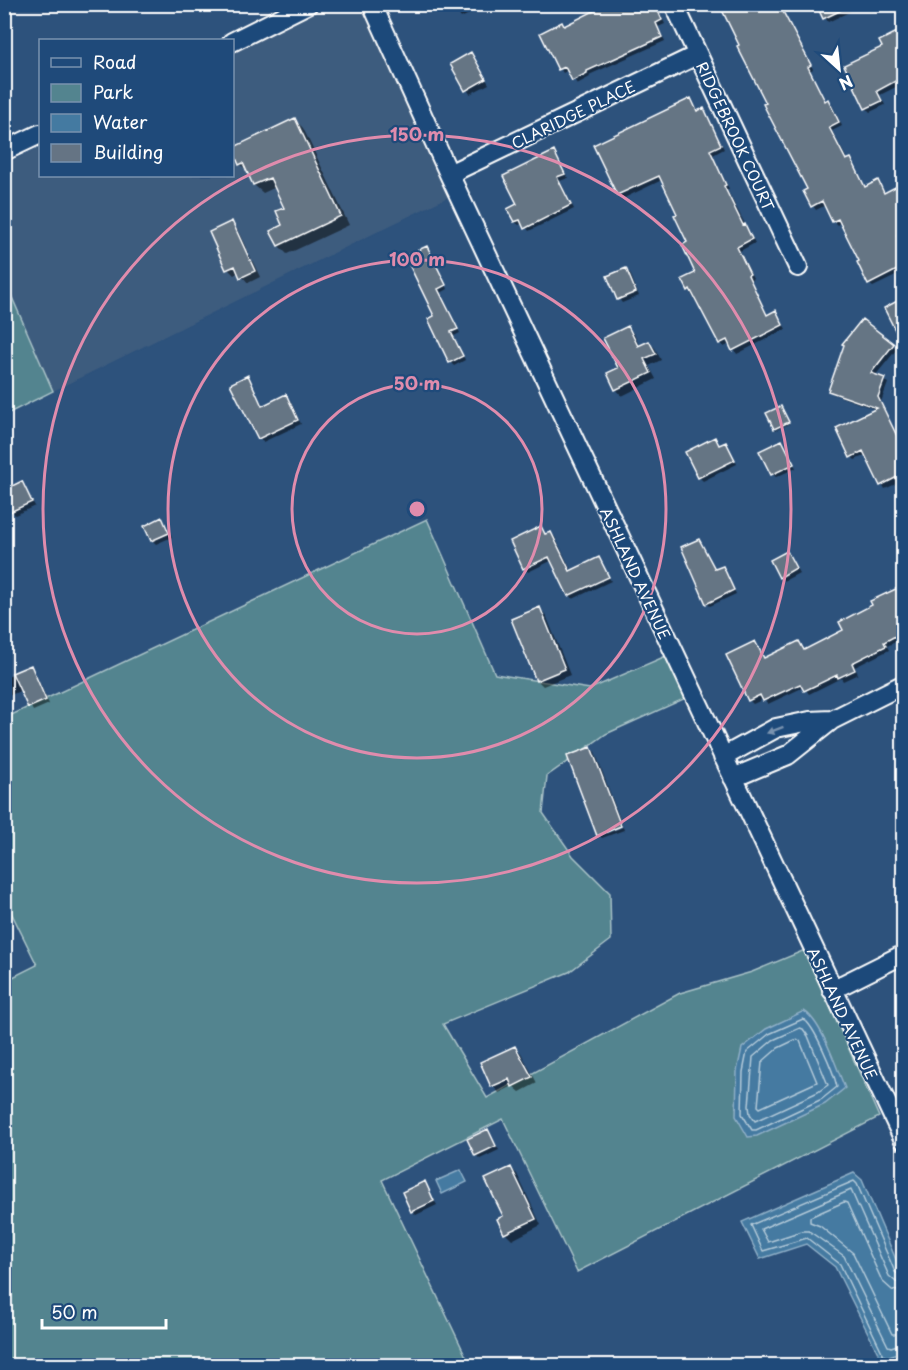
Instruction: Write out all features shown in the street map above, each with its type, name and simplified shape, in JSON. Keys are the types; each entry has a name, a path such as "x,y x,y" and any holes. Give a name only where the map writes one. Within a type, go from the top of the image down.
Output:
{"street":[{"path":"234,41 308,4"},
{"name":"ASHLAND AVENUE","path":"372,4 449,174 903,1140"},
{"name":"RIDGEBROOK COURT","path":"674,4 798,267"},
{"name":"CLARIDGE PLACE","path":"449,174 697,55"},
{"path":"4,151 39,134"},
{"path":"733,778 788,755 832,720 903,684"},
{"path":"723,757 776,728 810,721 832,720"},
{"path":"832,990 903,954"}],"shaded area":[{"path":"330,5 363,5 450,196 53,391 5,279 5,164 39,147 39,177 234,177 234,53"}],"green space":[{"path":"4,279 53,391 5,415 4,415"},
{"path":"427,519 495,674 590,689 666,656 686,698 606,734 547,776 543,813 573,856 610,893 611,940 569,972 443,1024 487,1098 680,993 752,972 805,950 879,1117 577,1272 503,1119 382,1180 470,1365 5,1365 5,981 37,965 5,900 5,718"}],"water":[{"path":"804,1011 823,1035 845,1088 825,1104 757,1136 748,1137 736,1116 737,1071 742,1048 766,1029"},
{"path":"461,1170 467,1182 442,1194 436,1181"},
{"path":"854,1173 862,1180 903,1276 903,1356 884,1365 835,1267 806,1244 760,1259 742,1222"}],"building":[{"path":"593,4 655,4 662,20 656,23 662,37 587,71 572,81 565,67 558,70 540,33 562,22 564,26 596,10"},
{"path":"733,4 779,4 811,65 808,67 825,101 828,99 839,122 829,127 846,160 851,158 865,187 878,180 884,193 903,183 903,232 897,235 903,247 903,267 868,285 838,219 832,222 822,201 811,207 803,191 807,189 763,104 766,103 737,46 739,45 722,10"},
{"path":"816,4 854,4 823,19"},
{"path":"903,29 903,77 877,91 882,101 865,109 844,65 882,47 879,41"},
{"path":"471,52 486,79 465,91 450,64"},
{"path":"691,98 697,111 704,108 721,145 710,150 726,185 724,186 752,239 737,247 750,274 748,275 767,315 776,310 783,325 732,351 727,340 719,344 690,289 688,291 682,279 695,273 682,245 687,242 674,215 677,214 659,176 617,195 593,145"},
{"path":"295,118 341,216 278,246 270,231 282,225 276,211 284,208 270,178 253,185 243,163 239,165 234,147"},
{"path":"554,151 565,174 557,177 571,205 524,229 520,220 514,222 507,209 517,204 503,176"},
{"path":"232,221 255,271 240,278 235,266 226,270 209,232"},
{"path":"427,246 446,285 438,289 458,329 451,332 463,356 449,363 428,319 434,316 405,256"},
{"path":"626,268 636,292 617,300 607,276"},
{"path":"903,298 903,346 884,308"},
{"path":"862,319 894,344 871,373 885,378 878,397 899,440 903,438 903,474 880,486 863,451 850,458 836,428 877,408 828,391 844,345 842,344"},
{"path":"628,326 638,346 649,341 656,354 644,359 651,373 615,390 607,373 618,368 603,338"},
{"path":"248,375 262,406 286,394 298,420 258,439 230,384"},
{"path":"781,406 789,422 774,429 766,413"},
{"path":"715,437 719,445 726,442 735,460 698,478 685,452"},
{"path":"782,440 794,464 771,475 759,451"},
{"path":"22,481 32,502 10,512 4,501 4,490"},
{"path":"162,517 169,533 151,541 144,526"},
{"path":"541,526 545,534 551,532 570,571 599,557 609,577 568,596 549,557 523,569 510,541"},
{"path":"699,539 715,569 723,566 734,590 706,604 681,547"},
{"path":"787,551 796,568 779,578 770,560"},
{"path":"900,587 903,594 903,632 884,642 886,646 852,663 855,670 838,678 837,675 804,691 800,684 763,701 760,695 748,701 726,655 755,641 764,658 799,641 804,650 843,630 839,622 872,605 870,601"},
{"path":"540,607 565,669 536,681 511,619"},
{"path":"31,665 46,700 28,708 12,673"},
{"path":"591,747 621,826 597,836 567,756"},
{"path":"515,1046 532,1077 512,1087 509,1079 491,1087 480,1062"},
{"path":"488,1129 496,1146 475,1156 467,1139"},
{"path":"511,1167 536,1219 504,1234 497,1219 503,1216 485,1179"},
{"path":"425,1181 434,1201 411,1212 402,1192"}]}
